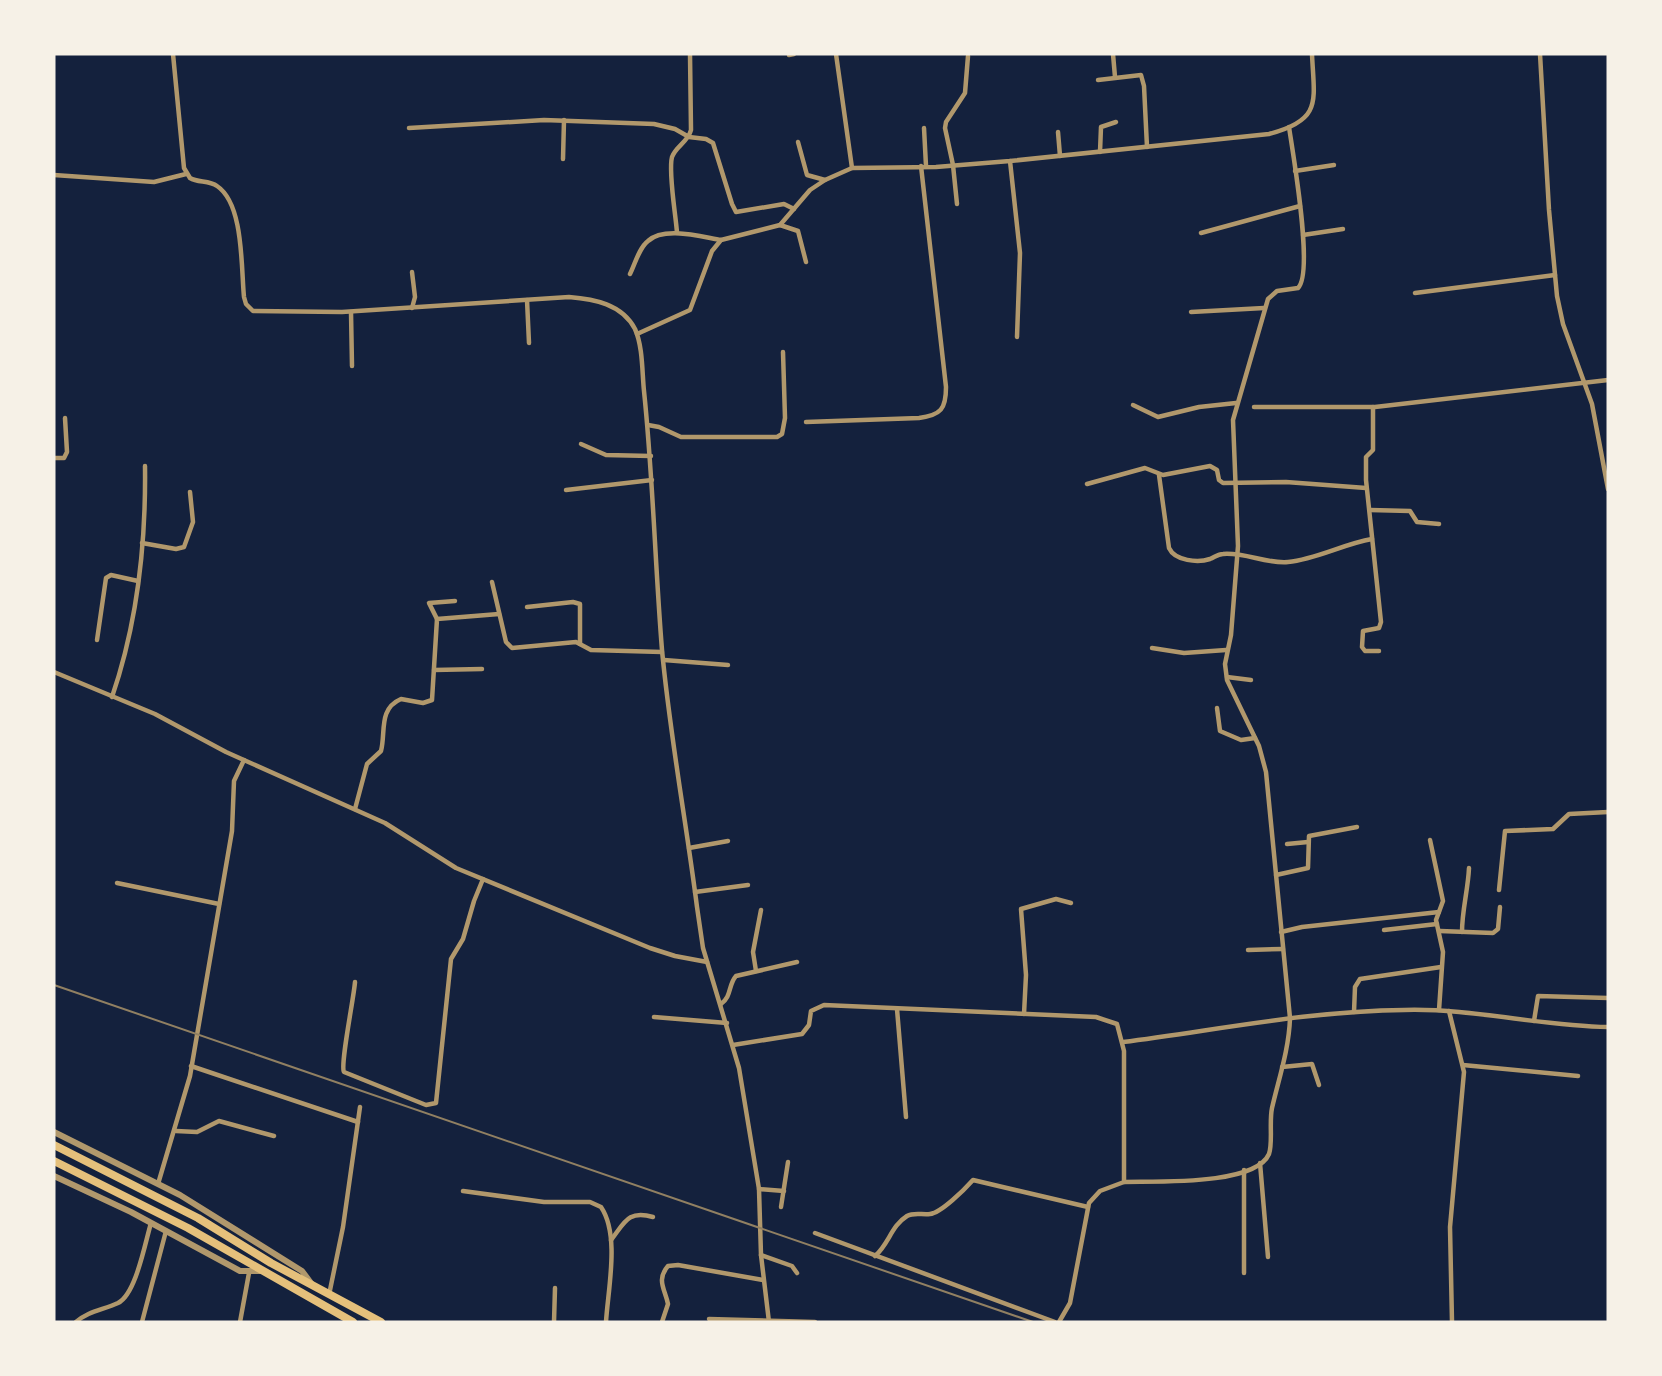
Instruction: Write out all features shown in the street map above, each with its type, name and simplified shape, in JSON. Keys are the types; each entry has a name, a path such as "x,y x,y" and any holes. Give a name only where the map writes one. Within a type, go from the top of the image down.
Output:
{"highway":[{"path":"54,1145 198,1218 270,1263 381,1322"},
{"path":"54,1161 188,1228 353,1322"}],"street":[{"path":"173,54 186,174 194,181 217,186 232,206 238,226 244,297 249,308 260,313 351,312 569,297 601,302 622,312 637,334 651,456 662,652 695,892 707,962 733,1045 759,1189 761,1255 769,1322"},
{"path":"677,233 672,162 676,150 689,138 690,54"},
{"path":"789,55 794,54"},
{"path":"836,54 852,168"},
{"path":"1113,54 1116,77"},
{"path":"780,225 810,190 825,180 852,168 1010,161 1269,134 1289,127 1308,116 1313,106 1312,54"},
{"path":"1539,54 1555,275 1563,324 1586,381 1608,489"},
{"path":"957,204 946,122 965,93 968,56"},
{"path":"1098,80 1137,74 1143,80 1147,147"},
{"path":"563,159 564,120"},
{"path":"409,128 564,120 654,124 675,129 689,138 706,139 713,143 736,212 784,204 794,209"},
{"path":"1100,152 1101,127 1116,122"},
{"path":"815,1233 1057,1322 1070,1303 1088,1207 1093,1197 1100,1191 1124,1182 1206,1180 1244,1170 1260,1163 1270,1151 1269,1120 1287,1046 1290,1018 1266,772 1255,738 1234,697 1227,677 1226,650 1231,635 1237,555 1237,481 1233,429 1236,403 1268,299 1277,291 1298,288 1302,284 1303,235 1289,127"},
{"path":"806,422 919,418 934,416 943,411 946,403 946,387 923,166 924,128"},
{"path":"1058,132 1060,156"},
{"path":"798,142 807,175 825,180"},
{"path":"1010,161 1020,253 1017,337"},
{"path":"1295,171 1334,165"},
{"path":"54,174 153,182 186,174"},
{"path":"1201,233 1300,206"},
{"path":"630,274 648,241 677,233 721,240 780,225 798,231 806,262"},
{"path":"1303,235 1343,229"},
{"path":"637,334 690,310 712,251 721,240"},
{"path":"412,272 415,297 412,308"},
{"path":"1415,293 1555,275"},
{"path":"527,300 529,343"},
{"path":"1191,312 1264,308"},
{"path":"351,312 352,366"},
{"path":"648,425 660,427 681,437 777,436 783,434 785,418 783,352"},
{"path":"1254,407 1373,407 1441,401 1485,393 1608,380"},
{"path":"1133,405 1158,417 1199,407 1236,403"},
{"path":"1373,407 1373,450 1366,457 1366,488 1381,622 1379,628 1363,631 1362,647 1365,651 1379,651"},
{"path":"54,458 64,458 67,452 65,418"},
{"path":"580,444 606,455 651,456"},
{"path":"112,697 120,673 138,581 145,466"},
{"path":"1159,475 1210,466 1216,470 1221,482 1366,488"},
{"path":"1087,484 1145,468 1152,469 1159,475 1167,542 1173,554 1187,560 1206,560 1222,554 1285,562 1335,551 1348,543 1372,539"},
{"path":"566,490 652,480"},
{"path":"142,543 176,549 184,547 193,522 190,492"},
{"path":"1370,510 1410,511 1417,522 1439,524"},
{"path":"96,640 106,578 111,575 138,581"},
{"path":"492,582 506,642 513,648 580,644 591,650 662,652"},
{"path":"355,809 367,764 381,751 382,726 388,710 401,699 423,703 432,700 437,619 429,603 455,601"},
{"path":"527,607 573,602 580,604 580,644"},
{"path":"437,619 499,614"},
{"path":"1152,648 1184,653 1226,650"},
{"path":"664,660 728,665"},
{"path":"434,670 482,669"},
{"path":"54,672 155,714 244,760 385,822 439,859 483,879 558,908 650,948 675,956 707,962"},
{"path":"1227,677 1251,680"},
{"path":"1217,708 1220,731 1241,740 1255,738"},
{"path":"158,1184 176,1131 191,1066 232,831 234,781 244,760"},
{"path":"1499,890 1504,831 1553,829 1569,814 1608,812"},
{"path":"1276,875 1308,868 1308,843 1311,835 1358,827"},
{"path":"1430,840 1443,901 1437,924 1443,952 1439,1010"},
{"path":"689,848 728,841"},
{"path":"1287,844 1308,843"},
{"path":"1462,932 1462,907 1468,890 1469,868"},
{"path":"355,982 342,1062 344,1072 426,1105 436,1103 451,959 463,939 483,879"},
{"path":"117,883 219,904"},
{"path":"695,892 748,885"},
{"path":"1024,1014 1026,975 1022,909 1056,899 1071,903"},
{"path":"1440,931 1497,932 1500,907"},
{"path":"756,971 753,952 760,910"},
{"path":"1281,932 1302,927 1439,912"},
{"path":"1384,930 1437,924"},
{"path":"1248,950 1283,949"},
{"path":"721,1004 729,998 736,976 797,962"},
{"path":"1354,1012 1355,987 1360,979 1441,967"},
{"path":"1534,1021 1538,996 1608,998"},
{"path":"733,1045 801,1034 810,1025 811,1011 816,1007 865,1006 1096,1017 1112,1020 1120,1029 1123,1042 1124,1182"},
{"path":"897,1008 906,1117"},
{"path":"1123,1042 1290,1018 1354,1012 1439,1010 1608,1027"},
{"path":"1449,1011 1463,1065 1450,1227 1452,1322"},
{"path":"654,1017 727,1023"},
{"path":"1282,1067 1312,1064 1319,1085"},
{"path":"1463,1065 1578,1076"},
{"path":"191,1066 358,1122"},
{"path":"329,1295 344,1227 360,1107"},
{"path":"176,1131 197,1132 219,1121 274,1136"},
{"path":"54,1132 216,1216 302,1271 314,1286"},
{"path":"781,1207 788,1162"},
{"path":"1260,1163 1268,1257"},
{"path":"1244,1170 1244,1273"},
{"path":"54,1176 249,1273 262,1271"},
{"path":"875,1256 886,1246 893,1229 904,1218 912,1214 936,1212 966,1190 974,1180 1088,1207"},
{"path":"759,1189 784,1191"},
{"path":"463,1191 544,1202 590,1202 601,1207 605,1213 611,1240 606,1322"},
{"path":"611,1240 633,1215 653,1217"},
{"path":"76,1322 83,1316 118,1303 128,1294 151,1223"},
{"path":"142,1322 166,1231"},
{"path":"761,1255 788,1264 797,1273"},
{"path":"662,1322 668,1304 661,1280 668,1266 678,1265 764,1280"},
{"path":"240,1322 249,1273"},
{"path":"554,1322 555,1288"},
{"path":"709,1319 815,1322"}],"railway":[{"path":"54,985 1033,1322"}]}
